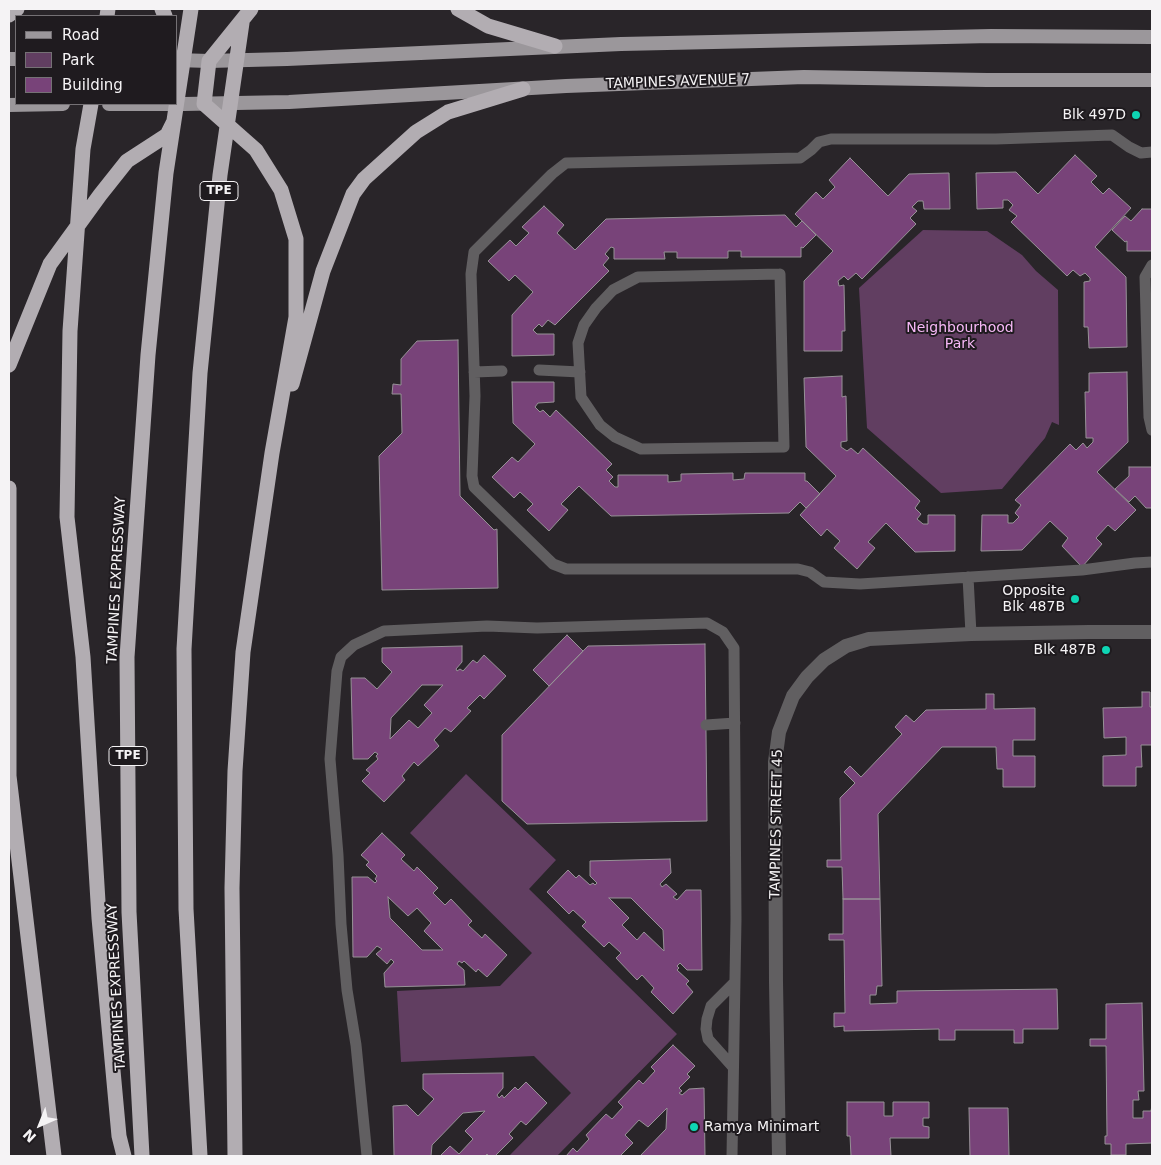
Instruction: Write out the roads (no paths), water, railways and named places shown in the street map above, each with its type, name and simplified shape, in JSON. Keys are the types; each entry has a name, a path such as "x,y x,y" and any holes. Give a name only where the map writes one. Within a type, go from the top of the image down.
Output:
{"highway":[{"path":"9,15 17,9"},
{"name":"TAMPINES EXPRESSWAY","path":"178,94 191,9"},
{"name":"TPE","path":"200,1156 186,909 184,649 200,373 220,175 244,9"},
{"path":"235,1156 232,888 235,772 243,652 272,452 296,317 296,238 281,190 256,150 204,104 209,62 251,9"},
{"path":"458,9 488,26 555,46"},
{"path":"9,365 50,264 127,161 167,135 184,104 182,60 178,45"},
{"path":"272,452 308,331 323,271 352,194 372,169 416,132 448,112 523,89"},
{"path":"91,105 83,149 70,331 67,517 82,657 101,938 119,1136 124,1156"},
{"name":"TAMPINES EXPRESSWAY","path":"142,1156 129,912 127,657 148,355 166,173 176,105"},
{"path":"9,488 10,776 54,1156"}],"main road":[{"path":"182,60 209,62 555,46 991,36 1152,37"},
{"name":"TAMPINES AVENUE 7","path":"178,104 290,102 804,76 987,80 1152,80"}],"street":[{"name":"TAMPINES STREET 45","path":"779,1156 775,762 779,732 793,696 824,660 846,646 869,639 971,634 1152,632"}],"lane":[{"path":"1152,152 1141,153 1129,147 1112,134 1014,139 830,139 819,142 800,158 566,163 552,174 474,252 471,274 475,396 472,476 474,486 553,564 566,569 798,569 810,572 824,582 860,584 1082,570 1135,562 1152,562"},
{"path":"1152,265 1145,277 1149,417 1152,430"},
{"path":"780,274 784,447 641,448 615,437 600,425 580,397 580,372 578,343 584,325 596,308 613,290 638,278 780,274"},
{"path":"539,370 580,372"},
{"path":"474,372 502,371"},
{"path":"968,577 971,634"},
{"path":"367,1156 356,1044 346,980 330,759 337,671 341,657 354,646 384,631 488,626 537,628 707,623 723,632 734,648 736,919 732,1156"},
{"path":"706,725 735,724"},
{"path":"733,1067 708,1039 706,1029 710,1006 734,984"}],"place":[{"name":"Blk 497D","path":"1136,115"},
{"name":"Opposite Blk 487B","path":"1075,599"},
{"name":"Blk 487B","path":"1106,650"},
{"name":"Ramya Minimart","path":"694,1127"}],"park label":[{"name":"Neighbourhood Park","path":"960,336"}]}
